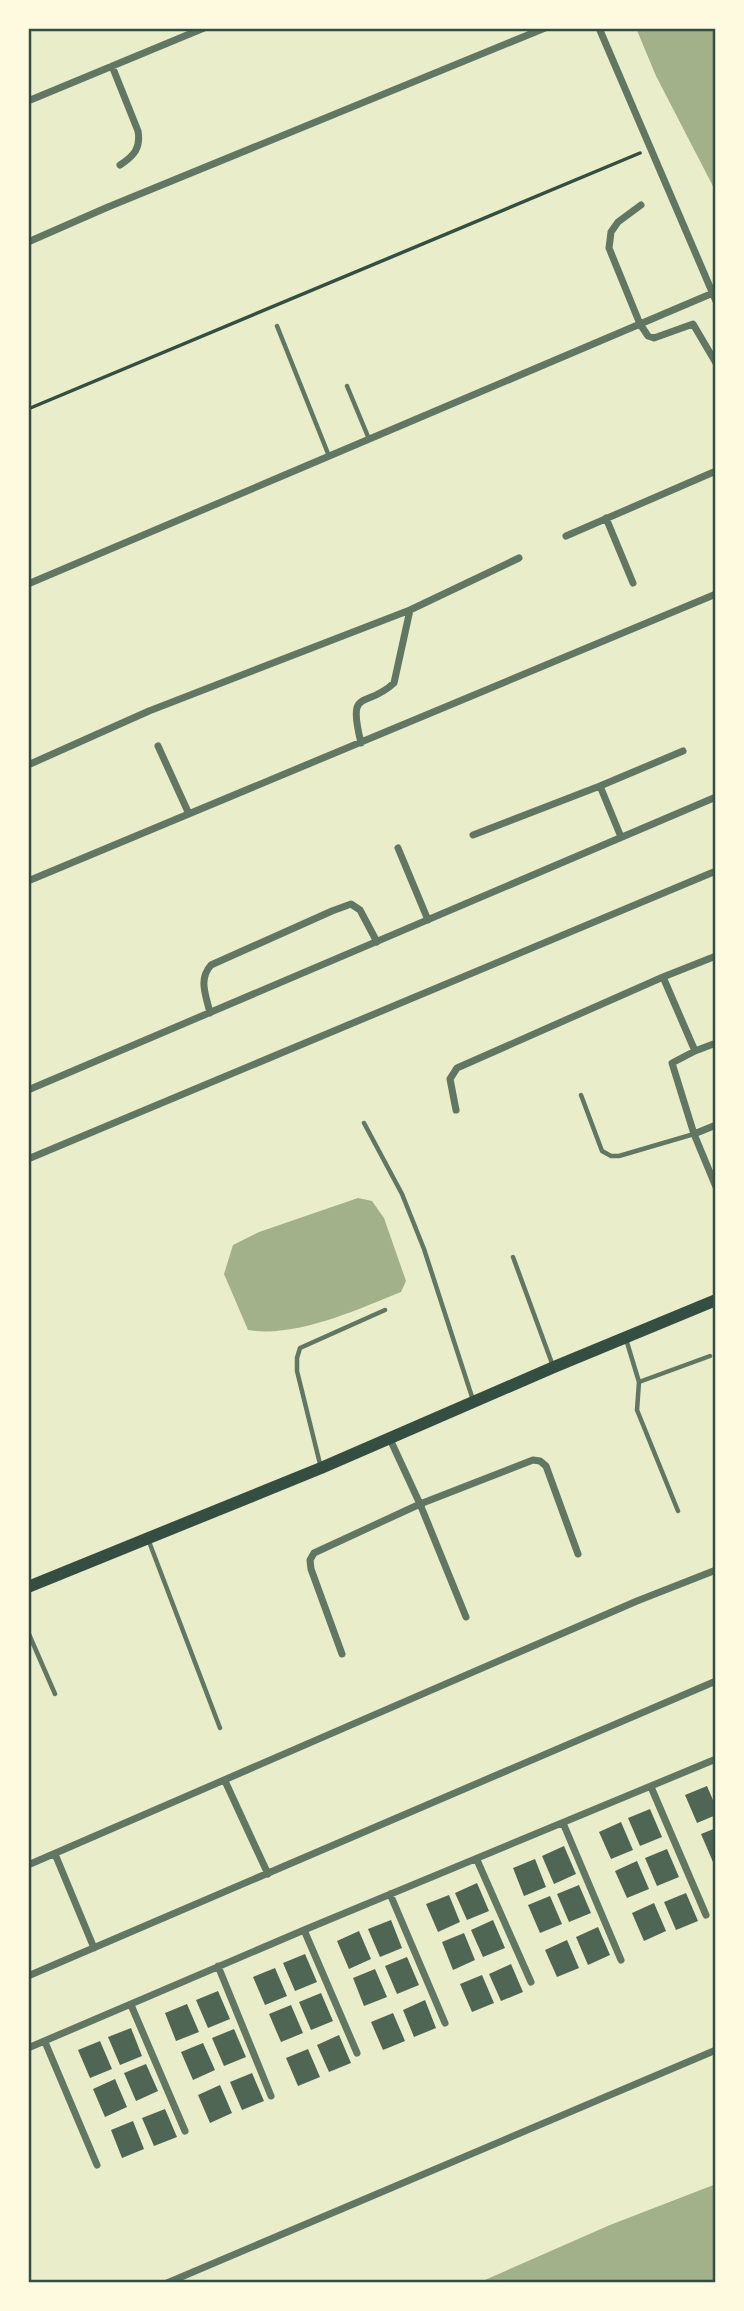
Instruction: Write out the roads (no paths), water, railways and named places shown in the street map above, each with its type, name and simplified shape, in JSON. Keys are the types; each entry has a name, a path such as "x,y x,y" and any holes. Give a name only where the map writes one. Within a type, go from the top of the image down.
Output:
{"main road":[{"path":"28,1587 321,1468 389,1436 716,1300"}],"street":[{"path":"28,101 204,28"},
{"path":"28,242 545,28"},
{"path":"28,584 640,324 714,297 599,28"},
{"path":"112,66 138,131 139,142 134,156 120,165"},
{"path":"641,205 618,222 611,232 609,248 640,324 648,336 654,338 693,324 716,363"},
{"path":"565,536 716,471"},
{"path":"606,518 633,583"},
{"path":"28,765 149,711 410,610 519,558"},
{"path":"28,881 716,594"},
{"path":"361,743 355,718 356,707 362,700 388,689 394,683 410,610"},
{"path":"158,746 189,814"},
{"path":"473,835 683,751"},
{"path":"600,786 621,837"},
{"path":"28,1090 716,797"},
{"path":"398,848 428,920"},
{"path":"28,1159 716,871"},
{"path":"209,1013 202,981 211,965 332,911 351,904 360,910 377,942"},
{"path":"456,1110 450,1079 457,1068 663,977 716,957"},
{"path":"663,977 695,1051"},
{"path":"716,1043 672,1063 694,1134 716,1187"},
{"path":"694,1134 716,1125"},
{"path":"389,1436 467,1617"},
{"path":"342,1654 311,1569 310,1559 314,1553 420,1504 533,1460 540,1461 546,1466 578,1553"},
{"path":"28,1865 637,1601 716,1570"},
{"path":"28,1976 716,1681"},
{"path":"28,2048 716,1759"},
{"path":"225,1781 268,1874"},
{"path":"651,1787 706,1915"},
{"path":"563,1824 621,1960"},
{"path":"55,1854 94,1948"},
{"path":"477,1860 531,1982"},
{"path":"390,1894 445,2022"},
{"path":"304,1930 357,2053"},
{"path":"218,1966 271,2096"},
{"path":"131,2005 185,2131"},
{"path":"45,2042 97,2165"},
{"path":"167,2283 716,2050"}],"lane":[{"path":"276,326 329,456"},
{"path":"347,386 370,439"},
{"path":"581,1095 602,1151 611,1156 620,1156 694,1134"},
{"path":"365,1123 402,1194 424,1249 473,1401"},
{"path":"513,1257 554,1367"},
{"path":"321,1468 298,1371 297,1358 300,1348 385,1310"},
{"path":"626,1338 639,1382 637,1410 678,1511"},
{"path":"639,1382 710,1356"},
{"path":"148,1538 220,1728"},
{"path":"28,1632 55,1693"}]}
